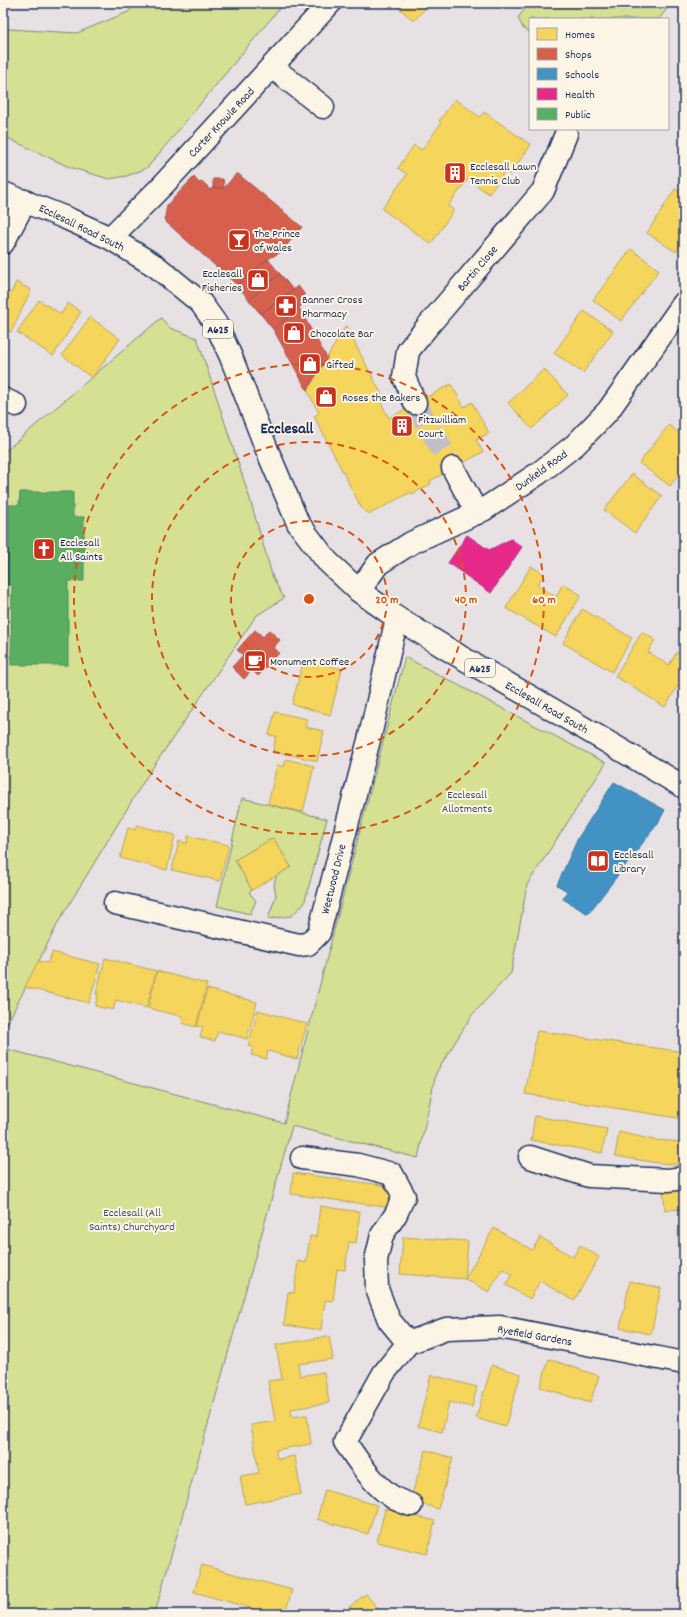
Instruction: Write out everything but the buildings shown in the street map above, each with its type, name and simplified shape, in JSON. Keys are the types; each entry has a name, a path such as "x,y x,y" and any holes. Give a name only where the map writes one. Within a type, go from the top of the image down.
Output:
{"street":[{"name":"Carter Knowle Road","path":"110,238 163,185 330,3"},
{"path":"272,67 323,107"},
{"name":"Bartin Close","path":"415,403 404,377 408,351 543,191 566,134"},
{"name":"Ecclesall Road South","path":"3,193 110,238 157,268 201,303 216,324 231,357 267,450 298,523 327,561 359,591 397,618 459,656 684,787"},
{"path":"3,243 25,201"},
{"name":"Dunkeld Road","path":"359,591 378,564 411,543 477,513 539,473 575,445 608,411 684,303"},
{"path":"453,468 477,513"},
{"name":"Weetwood Drive","path":"115,903 299,945 308,944 319,933 370,736 397,618"},
{"path":"530,1157 589,1176 668,1180 684,1178"},
{"path":"302,1158 358,1165 392,1174 404,1196 396,1214 382,1235 376,1260 377,1289 389,1320 408,1344"},
{"name":"Ryefield Gardens","path":"411,1505 394,1498 381,1488 368,1474 345,1442 384,1373 408,1344 446,1329 500,1327 684,1363"}],"green space":[{"path":"139,3 284,3 147,168 127,176 109,179 69,167 3,136 3,27 9,29 77,33 128,12"},
{"path":"529,3 671,3 660,18 529,18 529,32 523,28 518,18"},
{"path":"161,318 170,328 197,338 249,496 273,578 284,598 256,616 147,776 59,921 3,1032 3,453"},
{"name":"Ecclesall (All Saints) Churchyard","path":"405,657 606,763 527,885 511,973 472,1015 436,1073 418,1158 292,1126 156,1609 136,1614 3,1614 3,1048 284,1123"},
{"path":"242,798 327,819 304,904 291,916 268,919 276,895 274,885 276,876 291,867 273,838 235,860 252,890 249,892 256,901 250,914 217,906"}],"tunnel":[{"path":"415,403 453,468"}],"place":[{"name":"Ecclesall Lawn Tennis Club","path":"455,173"},
{"name":"The Prince of Wales","path":"239,240"},
{"name":"Ecclesall Fisheries","path":"258,280"},
{"name":"Banner Cross Pharmacy","path":"286,306"},
{"name":"Chocolate Bar","path":"294,333"},
{"name":"Gifted","path":"310,364"},
{"name":"Roses the Bakers","path":"326,397"},
{"name":"Fitzwilliam Court","path":"402,426"},
{"name":"Ecclesall All Saints","path":"44,549"},
{"name":"Monument Coffee","path":"255,661"},
{"name":"Ecclesall Library","path":"598,861"}],"district":[{"name":"Ecclesall","path":"287,427"}],"park label":[{"name":"Ecclesall Allotments","path":"467,801"}]}
